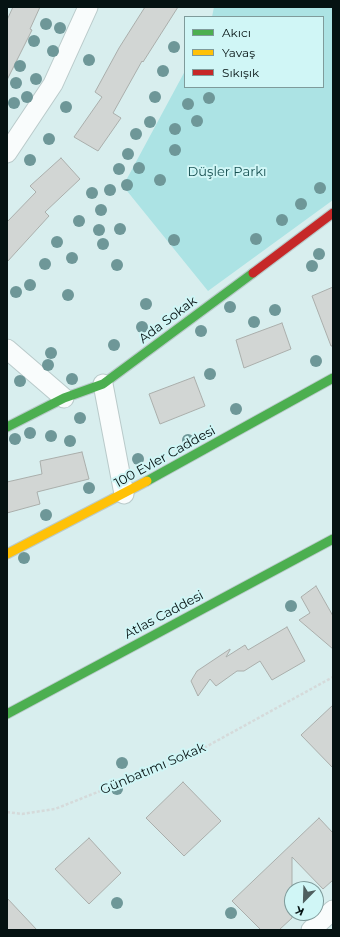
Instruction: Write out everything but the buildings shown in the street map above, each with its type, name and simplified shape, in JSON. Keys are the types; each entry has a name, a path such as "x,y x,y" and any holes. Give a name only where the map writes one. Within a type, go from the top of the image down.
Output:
{"street":[{"path":"7,154 53,84 88,7"},
{"name":"Ada Sokak","path":"7,427 64,398 102,384 333,213"},
{"path":"7,349 64,398"},
{"name":"100 Evler Caddesi","path":"7,554 124,494 333,378"},
{"path":"102,384 124,494"},
{"name":"Atlas Caddesi","path":"7,714 333,539"},
{"path":"311,930 333,910"}],"path":[{"name":"Günbatımı Sokak","path":"7,812 22,814 55,809 191,755 333,677"}],"green space":[{"name":"Düşler Parkı","path":"214,7 333,7 333,200 208,291 123,186 184,73 184,88 324,88 324,16 212,16"}],"traffic: fast":[{"path":"7,427 64,398 103,384 253,273"},
{"path":"147,481 333,378"},
{"path":"7,714 333,539"}],"traffic: slow":[{"path":"7,554 147,481"}],"traffic: jam":[{"path":"253,273 333,213"}]}
